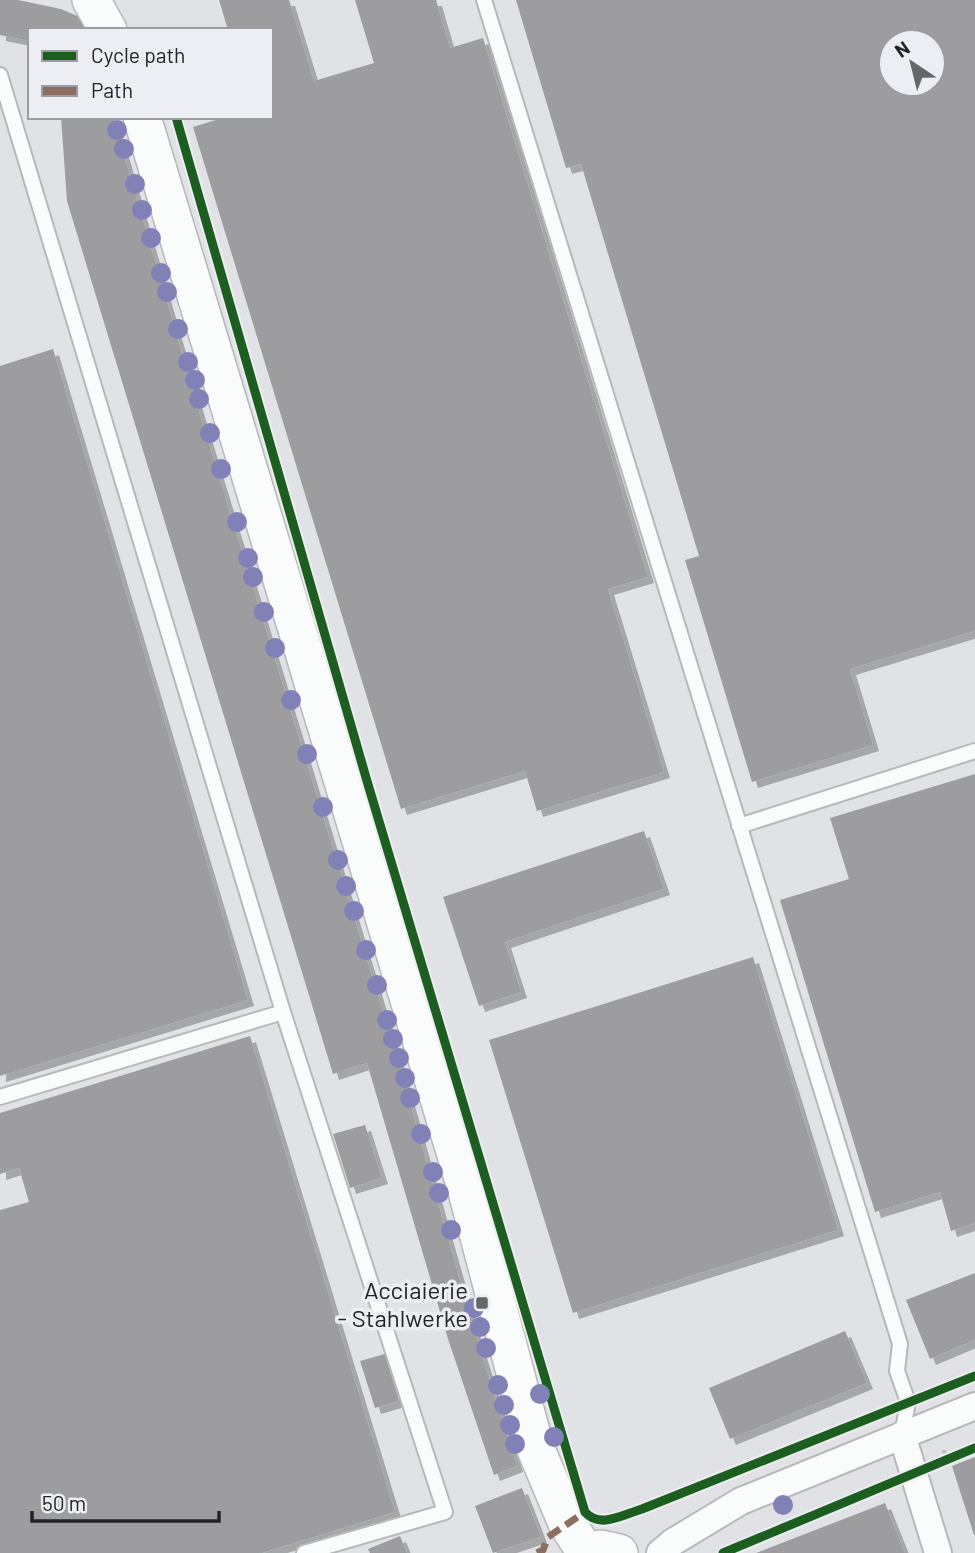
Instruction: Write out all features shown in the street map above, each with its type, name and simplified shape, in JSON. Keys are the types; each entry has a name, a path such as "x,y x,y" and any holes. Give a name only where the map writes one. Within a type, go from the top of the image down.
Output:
{"main road":[{"path":"91,0 107,28"},
{"path":"121,0 122,28"},
{"path":"143,119 466,1188 535,1447 567,1523 586,1553 601,1549 619,1553"}],"street":[{"path":"660,1553 673,1542 741,1501 975,1406"},
{"path":"902,1436 938,1553"}],"lane":[{"path":"484,0 900,1344 897,1371 908,1402 902,1436"},
{"path":"0,75 283,1012 445,1512 304,1553"},
{"path":"739,826 975,751"},
{"path":"0,1097 283,1012"}],"path":[{"path":"914,1474 954,1457"}],"building":[{"path":"0,0 18,0 61,9 82,18 85,28 28,28 28,41 0,35"},
{"path":"219,0 289,0 314,81 374,63 355,0 436,0 450,48 483,38 648,577 608,589 664,772 537,811 525,771 401,809 193,127 219,119 273,119 273,28 227,28"},
{"path":"516,0 975,0 975,631 850,669 873,745 752,782 685,560 699,556 581,164 566,168"},
{"path":"61,119 114,119 198,408 396,1054 474,1330 517,1466 494,1475 448,1339 367,1063 333,1074 67,201"},
{"path":"53,349 248,1000 0,1076 0,366"},
{"path":"975,774 975,1223 951,1231 940,1192 875,1212 780,900 849,879 830,818"},
{"path":"644,831 664,889 505,942 521,992 479,1006 443,897"},
{"path":"753,957 838,1230 573,1313 489,1040"},
{"path":"250,1036 395,1512 262,1553 0,1553 0,1210 29,1202 19,1168 0,1174 0,1113"},
{"path":"365,1125 382,1178 350,1188 333,1134"},
{"path":"975,1273 975,1340 930,1359 906,1300"},
{"path":"845,1331 867,1383 730,1439 709,1388"},
{"path":"385,1354 399,1401 375,1408 360,1361"},
{"path":"975,1457 975,1535 974,1535 952,1466"},
{"path":"522,1488 541,1537 493,1553 475,1506"},
{"path":"885,1503 905,1553 756,1553"},
{"path":"400,1536 407,1553 370,1553 368,1549"}],"marked path":[{"path":"537,1553 543,1550 548,1537 585,1512"}],"cycle path":[{"path":"177,119 367,781 585,1512 597,1520 604,1520 642,1509 975,1376"},
{"path":"723,1553 975,1448"}],"place":[{"name":"Acciaierie - Stahlwerke","path":"482,1303"}]}
